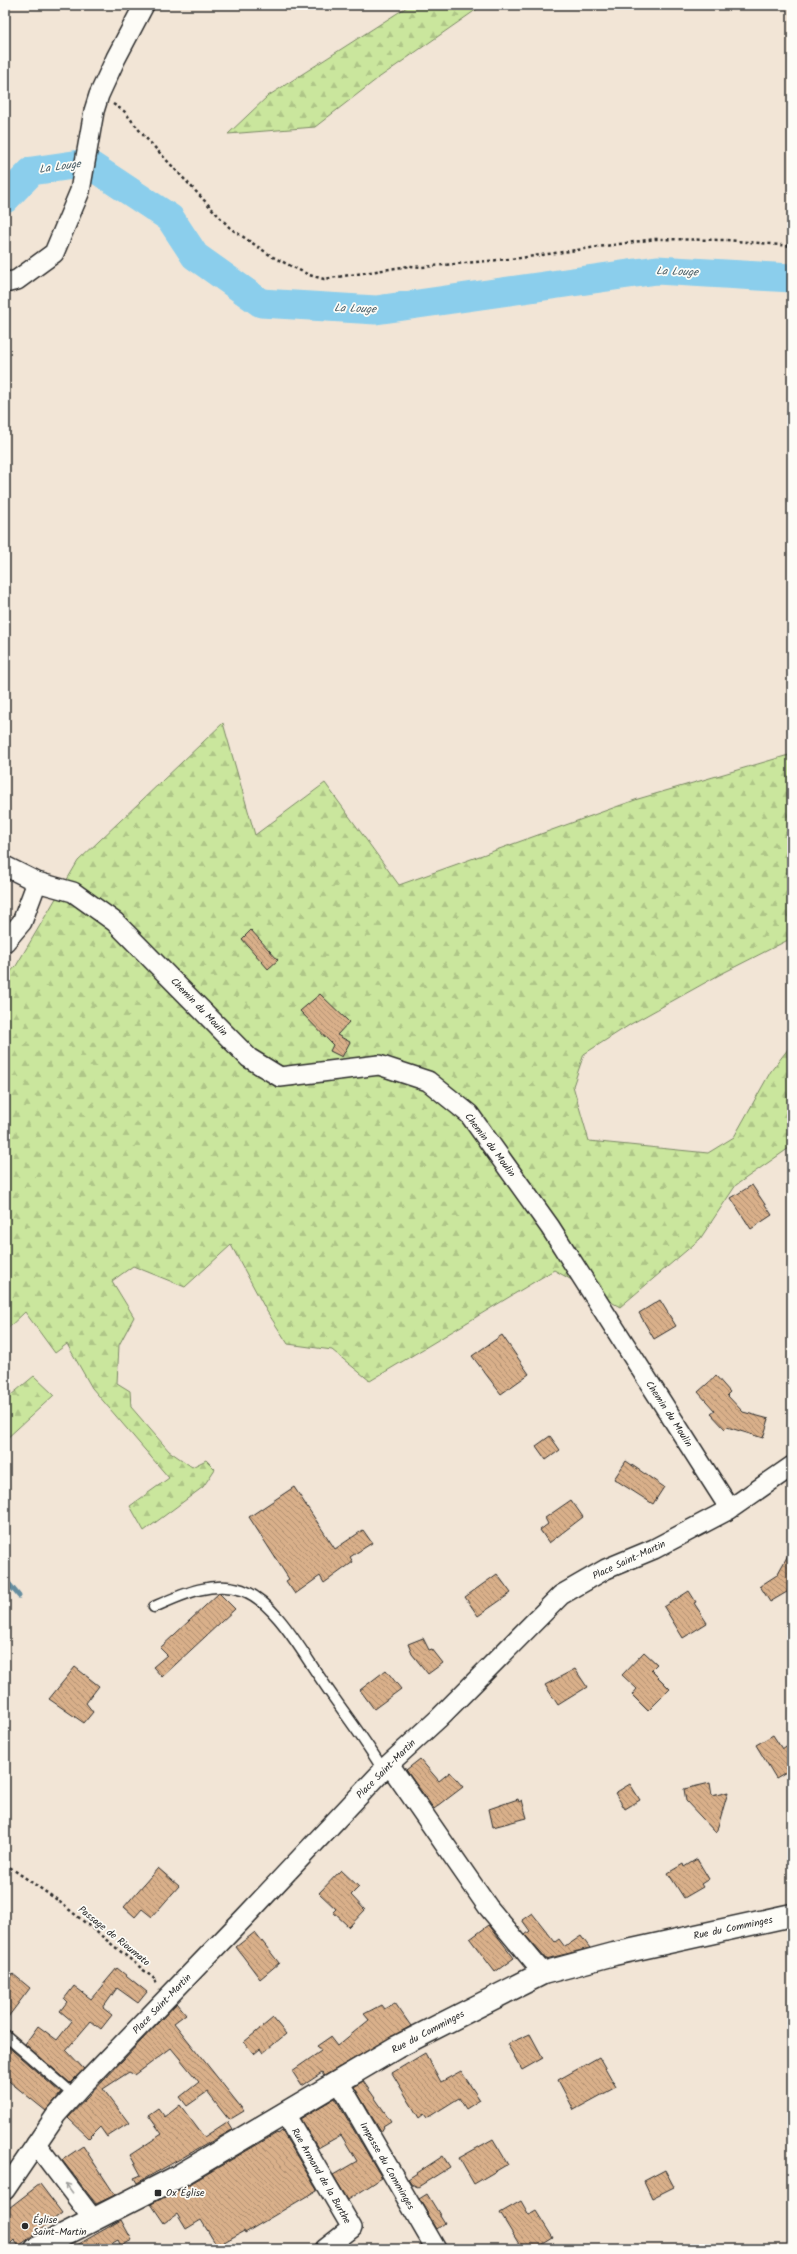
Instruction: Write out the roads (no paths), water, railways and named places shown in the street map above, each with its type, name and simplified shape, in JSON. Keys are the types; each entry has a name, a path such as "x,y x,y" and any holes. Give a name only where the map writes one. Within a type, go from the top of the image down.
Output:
{"street":[{"path":"5,283 16,280 54,253 80,191 91,127 99,95 116,58 144,5"},
{"name":"Chemin du Moulin","path":"5,866 37,882 73,892 115,922 248,1058 280,1077 379,1065 428,1081 469,1114 550,1227 730,1509"},
{"path":"5,942 22,922 37,882"},
{"name":"Place Saint-Martin","path":"5,2190 56,2115 74,2095 386,1767 438,1719 561,1595 606,1569 654,1549 730,1509 792,1466"},
{"path":"386,1767 488,1907 543,1973"},
{"name":"Rue du Comminges","path":"93,2219 176,2177 397,2048 543,1973 674,1940 792,1915"},
{"name":"Impasse du Comminges","path":"339,2082 436,2249"},
{"name":"Rue Armand de la Burthe","path":"285,2114 352,2228 325,2249"},
{"path":"36,2144 93,2219 36,2249"}],"lane":[{"path":"154,1607 182,1594 207,1588 226,1586 242,1590 259,1598 298,1643 370,1747 386,1767"},
{"path":"5,2036 74,2095"}],"waterway":[{"name":"La Louge","path":"5,199 32,171 87,163 170,218 195,256 261,303 376,310 657,270 792,278"},
{"path":"5,1579 19,1596"}],"place":[{"name":"Ox Église","path":"158,2193"},
{"name":"Église Saint-Martin","path":"25,2226"}]}
